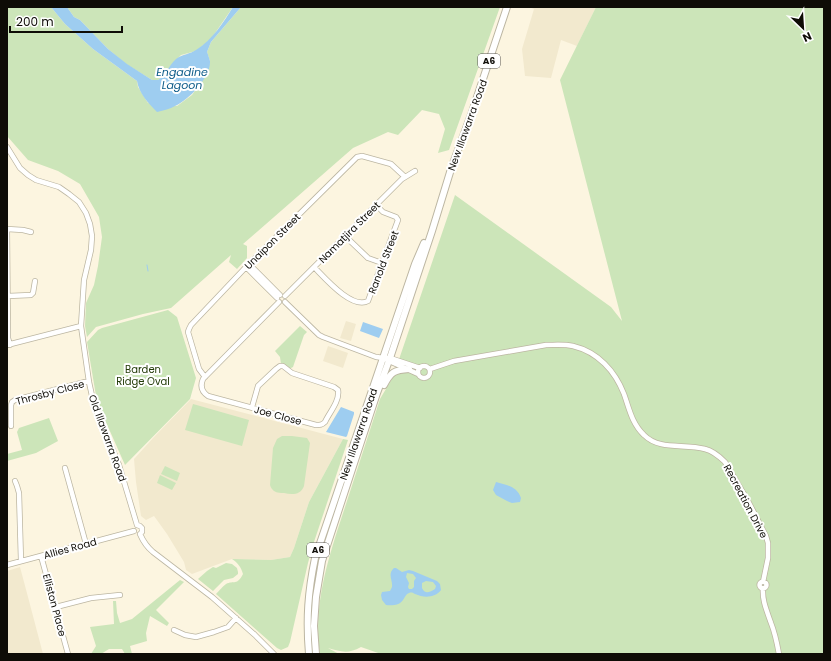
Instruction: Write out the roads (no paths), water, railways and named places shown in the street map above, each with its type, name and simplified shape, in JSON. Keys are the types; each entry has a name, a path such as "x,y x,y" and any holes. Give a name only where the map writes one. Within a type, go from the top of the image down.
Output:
{"highway":[{"name":"New Illawarra Road","path":"316,654 315,612 322,561 377,393 415,264 434,221 507,7"},
{"name":"New Illawarra Road","path":"309,654 307,625 308,600 315,558 387,359"},
{"path":"377,393 393,372 400,369 409,369"}],"street":[{"name":"Old Illawarra Road","path":"7,148 20,168 28,175 36,180 59,187 79,202 86,213 90,224 92,236 91,250 84,280 81,326 89,382 94,405 119,465 137,525"},
{"name":"Unaipon Street","path":"205,377 199,369 188,332 191,325 357,157 362,156 391,164 405,177"},
{"name":"Namatjira Street","path":"201,388 205,377 280,298 314,267 405,177 415,171"},
{"name":"Ranold Street","path":"314,267 341,294 351,300 365,303 369,299 398,223 398,218 383,212 376,205"},
{"path":"31,232 7,229 8,345 81,326"},
{"path":"345,236 368,258 382,263"},
{"path":"248,266 280,298 281,303 285,302 319,335 357,350 387,359 420,368 424,366 428,367 430,369 430,375 427,378 421,378 418,374 387,359"},
{"path":"8,296 31,295 35,280"},
{"name":"Recreation Drive","path":"430,369 454,361 546,345 558,344 572,346 592,354 604,363 614,375 624,393 638,430 651,441 659,444 699,448 707,450 720,457 730,468 766,536 768,544 768,558 763,582 766,582 767,585 766,588 763,588 762,594 779,654"},
{"name":"Joe Close","path":"201,388 208,396 316,425 320,425 324,422 335,403 338,390 334,387 292,373 283,366 280,366 258,386 252,407"},
{"path":"418,374 418,370 420,368"},
{"name":"Throsby Close","path":"11,426 10,405 15,400 89,382"},
{"path":"64,468 86,544"},
{"path":"15,481 18,493 21,561"},
{"path":"140,534 143,530 137,525 134,528 134,531 136,534 140,534 147,547 212,597 274,654"},
{"name":"Allies Road","path":"7,565 134,531"},
{"name":"Elliston Place","path":"41,556 68,654"},
{"path":"56,607 91,598 120,595"},
{"path":"174,630 185,635 196,637 228,627 236,618"}],"water":[{"name":"Engadine Lagoon","path":"51,7 67,7 74,17 80,20 108,49 127,64 152,80 158,80 176,59 194,51 208,41 233,7 241,7 211,42 207,52 210,61 209,67 203,81 187,99 171,108 157,112 142,94 137,81 93,49 65,24"},
{"path":"363,322 383,329 379,338 360,331"},
{"path":"341,407 354,412 346,437 326,432"},
{"path":"496,482 514,488 521,498 520,502 512,503 496,495 493,490"},
{"path":"396,568 402,572 409,570 413,571 437,581 440,584 441,590 433,596 422,596 408,593 400,603 386,605 382,600 381,595 382,592 390,591 392,587 392,570","holes":["407,573 413,574 416,578 412,589 409,589 408,587 409,583 406,577","426,581 433,582 436,586 435,589 425,592 422,588 422,583"]}],"waterway":[{"path":"147,265 148,271"}],"park label":[{"name":"Barden Ridge Oval","path":"143,374"}]}
